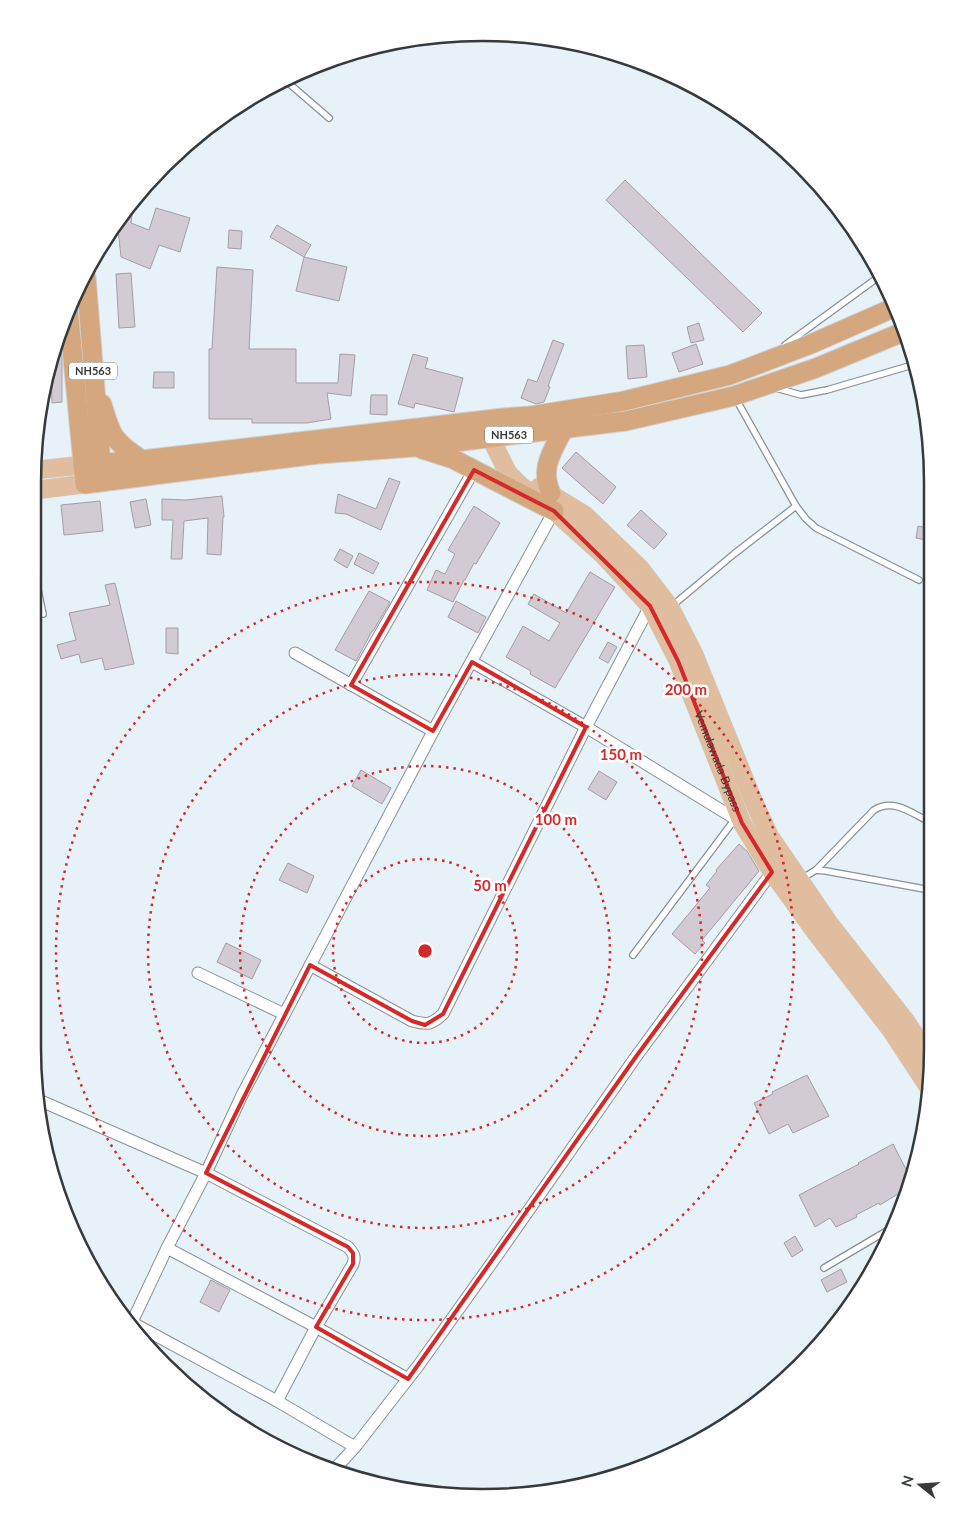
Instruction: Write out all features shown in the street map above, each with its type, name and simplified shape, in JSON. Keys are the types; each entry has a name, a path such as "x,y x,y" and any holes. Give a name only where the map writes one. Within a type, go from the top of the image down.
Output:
{"highway":[{"name":"NH563","path":"87,287 93,371 92,474"},
{"name":"NH563","path":"92,474 415,447 496,428 530,416 624,401 730,375 811,344 888,310"},
{"name":"NH563","path":"71,326 92,474"},
{"name":"NH563","path":"92,474 142,460 496,428 564,428 626,421 734,396 816,368 898,334"},
{"path":"93,371 107,420 115,438 123,447 142,460"},
{"path":"553,502 545,475 551,455 564,428"},
{"path":"415,447 453,459 474,470 553,502"}],"main road":[{"name":"Vemulawada Bypass","path":"496,428 506,452 516,468 553,502 650,606 678,662 738,821 816,933 891,1030 923,1078"},
{"path":"41,470 92,474"},
{"path":"41,489 92,474"},
{"name":"Vemulawada Bypass","path":"553,502 585,515 640,568 670,607 694,654 769,835 830,923 905,1020 924,1048"}],"street":[{"path":"351,685 474,470"},
{"path":"133,1317 284,1014 433,731 472,662 553,502"},
{"path":"310,965 412,1020 426,1024 434,1022 443,1014 586,727 650,606"},
{"path":"295,653 433,731"},
{"path":"472,662 586,727 738,821"},
{"path":"339,1464 355,1447 408,1378 496,1257 634,1058 772,872"},
{"path":"198,973 284,1014"},
{"path":"45,1103 206,1173 348,1247 353,1253 355,1258 353,1264 316,1327 277,1401"},
{"path":"167,1248 408,1378"},
{"path":"143,1328 277,1401 355,1447"}],"lane":[{"path":"291,85 329,118"},
{"path":"759,364 874,280"},
{"path":"765,385 801,395 827,390 908,366"},
{"path":"734,396 796,506 806,519 816,528 920,580"},
{"path":"670,607 796,506"},
{"path":"41,608 42,614"},
{"path":"799,880 816,870 874,810 882,805 897,806 924,819"},
{"path":"633,955 738,821"},
{"path":"816,870 832,871 924,889"},
{"path":"824,1268 882,1234"}],"highlighted area":[{"path":"474,470 554,511 650,606 678,661 742,823 772,872 635,1058 408,1379 316,1327 353,1264 353,1253 348,1247 206,1173 310,965 412,1021 425,1025 443,1014 586,727 472,662 433,731 351,685"}],"building":[{"path":"625,180 762,313 743,332 606,200"},
{"path":"156,208 190,218 180,252 159,245 150,269 121,257 118,233 132,214 131,223 149,230"},
{"path":"277,225 311,245 304,257 270,237"},
{"path":"229,230 242,231 241,249 228,248"},
{"path":"304,257 347,267 339,301 296,291"},
{"path":"217,267 253,270 249,349 296,349 296,383 338,383 340,354 355,355 351,396 327,393 331,419 307,423 252,423 252,419 209,419 209,349 212,349"},
{"path":"131,273 135,327 119,328 116,274"},
{"path":"699,323 704,340 691,343 687,327"},
{"path":"553,340 564,344 544,402 536,404 521,398 528,379 537,382"},
{"path":"696,344 703,364 679,372 672,353"},
{"path":"644,345 647,377 628,379 626,346"},
{"path":"61,352 62,402 52,403 52,389"},
{"path":"413,354 428,358 425,368 463,378 454,412 415,403 414,408 398,404"},
{"path":"154,372 174,372 174,388 153,388"},
{"path":"371,395 387,395 387,415 370,414"},
{"path":"576,452 616,487 603,504 562,468"},
{"path":"389,478 400,482 381,530 346,514 335,513 338,494 376,509"},
{"path":"222,496 224,517 221,555 207,554 208,518 184,521 182,559 171,559 173,520 162,520 162,499 186,500"},
{"path":"146,499 151,525 135,528 130,502"},
{"path":"100,501 103,531 64,535 61,505"},
{"path":"474,506 500,523 476,564 474,563 453,602 427,590 436,570 445,574 455,554 448,550"},
{"path":"641,510 667,534 654,549 627,525"},
{"path":"918,526 924,527 924,540 916,538"},
{"path":"340,549 353,556 347,568 334,560"},
{"path":"359,553 379,563 373,574 354,564"},
{"path":"590,572 615,587 555,688 530,674 531,671 506,657 523,626 549,641 560,623 528,604 534,594 566,613"},
{"path":"115,583 134,664 105,670 102,658 81,663 79,654 61,659 57,645 76,640 69,613 110,605 105,585"},
{"path":"369,591 390,602 356,661 335,650"},
{"path":"456,601 486,617 478,633 448,617"},
{"path":"166,628 178,628 178,654 166,653"},
{"path":"608,642 617,647 608,663 599,658"},
{"path":"361,770 391,788 382,804 352,786"},
{"path":"599,771 617,782 606,800 588,789"},
{"path":"739,844 747,851 759,871 702,940 705,943 695,954 672,934 710,888 706,885 716,870"},
{"path":"288,863 314,876 307,893 279,880"},
{"path":"226,943 261,960 252,979 217,962"},
{"path":"807,1075 829,1116 793,1133 788,1124 769,1134 754,1103"},
{"path":"893,1144 906,1170 898,1194 836,1227 830,1218 815,1227 799,1195"},
{"path":"795,1236 803,1250 792,1257 784,1243"},
{"path":"841,1269 847,1282 827,1292 821,1280"},
{"path":"211,1280 230,1290 219,1312 200,1302"}]}
